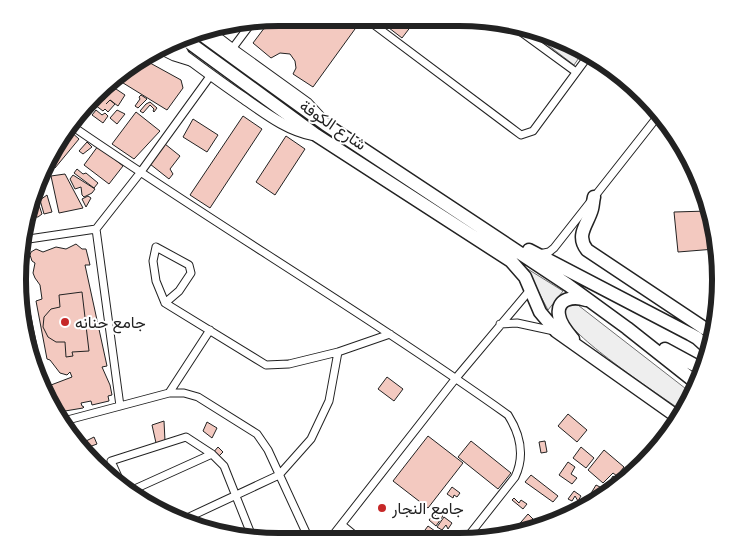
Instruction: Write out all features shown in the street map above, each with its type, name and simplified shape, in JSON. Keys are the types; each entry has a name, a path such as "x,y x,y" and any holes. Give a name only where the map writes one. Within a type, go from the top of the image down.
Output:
{"highway":[{"name":"شارع الكوفة","path":"206,38 325,124 474,227"},
{"name":"شارع الكوفة","path":"190,43 316,135 474,227"},
{"path":"178,48 182,54"},
{"path":"594,197 593,208 582,236 587,250 707,329"},
{"path":"474,227 531,252 690,334 703,344"},
{"path":"474,227 521,271 540,312 556,331 673,414"},
{"path":"474,227 599,307 691,379"},
{"path":"586,352 575,342 563,326 558,314 560,306 566,299 577,298 584,299 599,307"},
{"path":"627,328 696,366"},
{"path":"658,404 670,418"}],"main road":[{"path":"214,35 308,103 325,124"},
{"path":"175,49 278,122 296,130 316,135"}],"street":[{"path":"377,26 521,135 533,131 585,60"},
{"path":"232,49 248,28"},
{"path":"526,36 576,72"},
{"path":"166,53 193,62"},
{"path":"29,239 96,229 140,173 211,75"},
{"path":"531,252 544,253 554,248 655,120"},
{"path":"76,129 140,173 390,334 508,415 515,426 521,443 520,467 515,477 471,532"},
{"path":"96,229 120,406"},
{"path":"165,303 179,291 191,273 188,265 156,247 153,261 156,281 165,303 266,365 289,364 338,352 390,334"},
{"path":"335,533 456,378 530,290"},
{"path":"500,324 517,323 556,331"},
{"path":"169,393 210,330"},
{"path":"191,516 279,475 311,439 329,401 338,352"},
{"path":"69,420 169,393 184,393 198,397 252,430 265,444 306,533"},
{"path":"116,472 111,461 186,437 212,454 224,466 250,531"},
{"path":"136,488 212,454"},
{"path":"342,525 352,533"}],"shaded area":[{"path":"543,41 580,57 574,65"},
{"path":"526,268 563,291 548,310"},
{"path":"574,302 687,390 677,408 618,366 584,338 572,326 565,315 570,305"}],"building":[{"path":"351,26 355,29 313,87 293,74 296,68 295,61 290,54 280,53 271,58 253,43 265,27"},
{"path":"386,26 411,26 402,38"},
{"path":"149,62 181,80 183,88 167,110 121,82"},
{"path":"116,89 125,95 118,106 110,100 115,104 108,112 95,105"},
{"path":"141,95 147,99 138,108 135,106"},
{"path":"150,102 157,108 154,112 150,105 143,113 140,111 146,104"},
{"path":"96,110 102,115 105,113 108,116 103,123 92,115"},
{"path":"117,110 125,114 117,124 110,118"},
{"path":"136,112 160,131 134,159 112,144"},
{"path":"243,116 262,129 210,208 190,195"},
{"path":"193,119 218,135 207,152 183,137"},
{"path":"73,134 79,139 55,168 53,166"},
{"path":"286,136 305,149 275,195 256,182"},
{"path":"87,142 92,147 83,154 79,151"},
{"path":"165,144 180,156 170,169 173,174 169,179 150,164"},
{"path":"98,146 123,166 109,184 84,165"},
{"path":"77,169 83,174 86,173 98,183 94,188 74,173"},
{"path":"65,174 83,208 59,213 51,176"},
{"path":"73,175 95,189 92,193 84,197 81,187 75,189 70,179"},
{"path":"47,195 52,212 44,214 40,200"},
{"path":"88,196 91,198 86,207 82,199"},
{"path":"38,203 42,214 35,217 35,215"},
{"path":"702,211 710,249 678,252 674,212"},
{"path":"76,244 82,249 86,249 90,265 85,265 107,366 102,367 112,395 108,396 109,401 92,405 91,401 81,403 83,408 63,411 51,385 72,377 70,372 67,375 60,373 50,360 47,359 36,301 42,299 40,285 33,273 35,263 30,255 36,249 43,252 56,247 66,249"},
{"name":"جامع حنانه","path":"82,292 89,351 72,352 73,356 66,357 65,342 56,342 48,337 43,327 44,317 51,309 60,307 59,295"},
{"path":"387,377 403,389 394,401 378,389"},
{"path":"568,414 587,430 577,442 558,426"},
{"path":"164,421 165,441 156,443 152,425"},
{"path":"207,422 217,428 212,438 203,431"},
{"path":"428,436 463,463 428,508 393,481"},
{"path":"94,437 97,444 90,447 86,441"},
{"path":"471,441 511,473 498,489 458,457"},
{"path":"545,441 547,452 541,453 539,442"},
{"path":"218,447 223,452 219,456 212,454"},
{"path":"581,447 594,458 586,468 573,458"},
{"path":"604,450 624,467 617,476 613,473 603,483 588,470"},
{"path":"568,462 575,467 571,474 577,478 572,484 559,475"},
{"path":"531,475 558,496 553,502 525,482"},
{"path":"596,485 602,488 599,490 589,496"},
{"path":"452,487 460,493 457,497 454,495 453,498 447,494"},
{"path":"574,491 581,496 578,501 575,496 572,501 568,499"},
{"path":"514,498 519,503 521,500 527,504 523,509 512,500"},
{"path":"440,513 443,516 436,526 429,520 434,514 437,517"},
{"path":"528,514 533,519 531,522 518,525"},
{"path":"444,517 452,523 448,529 446,525 442,530 437,527"},
{"path":"428,526 438,533 423,533"}],"place":[{"name":"جامع حنانه","path":"65,322"},
{"name":"جامع النجار","path":"382,508"}]}
